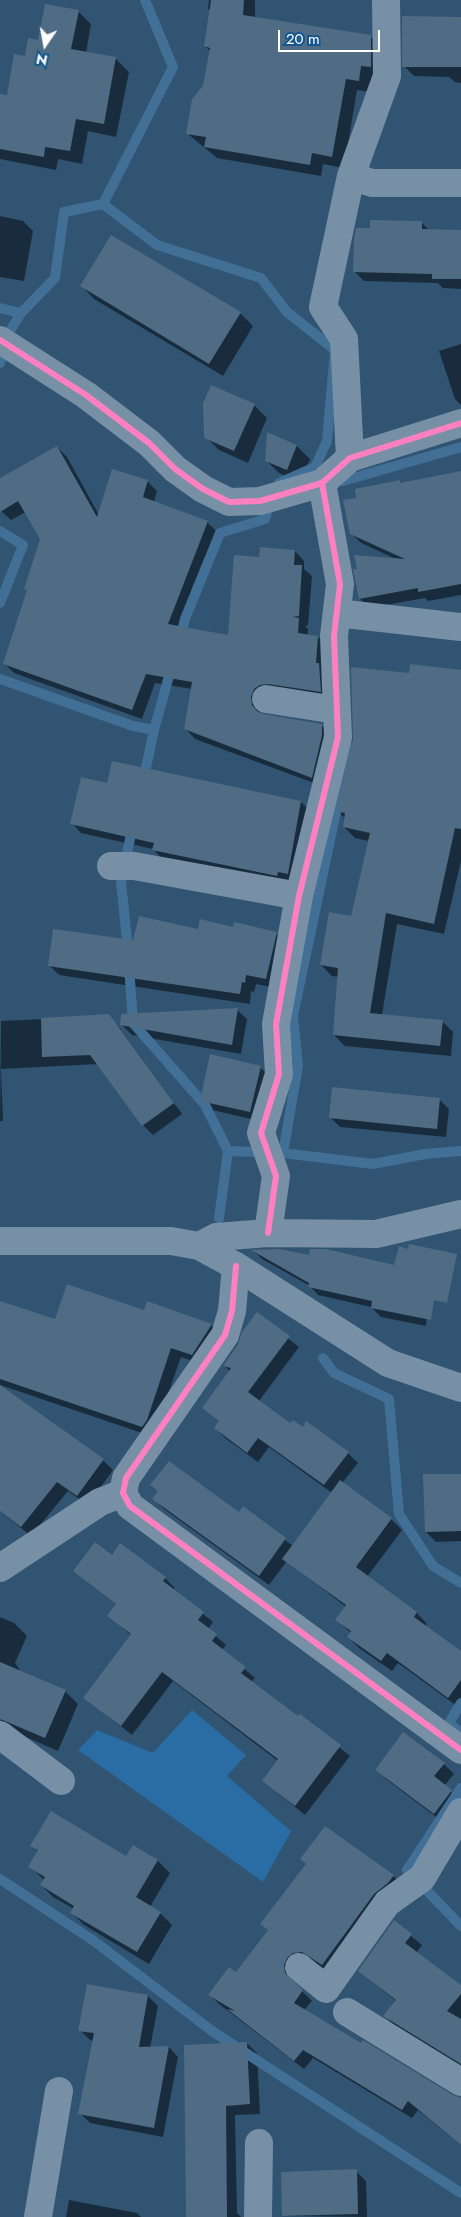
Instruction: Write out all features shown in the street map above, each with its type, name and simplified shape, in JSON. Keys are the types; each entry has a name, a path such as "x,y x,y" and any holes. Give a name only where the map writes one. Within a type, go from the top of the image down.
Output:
{"street":[{"path":"350,458 344,339 323,307 351,176 387,76 386,0"},
{"path":"351,176 372,183 461,183"},
{"path":"9,347 86,395 149,443 175,469 203,489 229,502 270,498 322,483 350,458 461,424"},
{"path":"268,1233 276,1176 261,1132 279,1074 276,1024 298,896 338,737 334,636 340,584 322,483"},
{"path":"337,613 461,627"},
{"path":"266,699 336,710"},
{"path":"122,866 298,896"},
{"path":"199,1246 216,1237 268,1233 376,1234 461,1214"},
{"path":"0,1241 171,1241 199,1246 236,1266 388,1362 461,1388"},
{"path":"236,1266 232,1311 225,1335 126,1478 123,1493 130,1506 461,1750"},
{"path":"1,1565 100,1502 123,1493"},
{"path":"0,1734 61,1781"},
{"path":"299,1966 326,1989 387,1903 416,1883 461,1812"},
{"path":"346,2012 461,2082"},
{"path":"38,2217 59,2092"},
{"path":"258,2217 259,2143"}],"shaded area":[{"path":"192,1710 246,1755 227,1776 291,1831 263,1882 78,1750 97,1730 153,1753"}],"building":[{"path":"211,0 244,0 243,15 371,35 371,67 361,66 359,81 346,79 332,157 312,153 310,165 204,147 206,137 186,134 192,99 203,86 210,48 204,46"},
{"path":"45,4 79,10 71,49 116,57 104,124 76,119 70,151 45,147 44,157 0,149 0,94 7,95 14,54 25,56 28,38 38,40"},
{"path":"402,16 461,17 461,67 402,67"},
{"path":"370,220 422,221 422,229 461,230 461,279 432,279 432,274 353,272 356,228 370,228"},
{"path":"111,235 241,312 209,364 80,286"},
{"path":"211,385 255,404 234,451 204,438 203,403"},
{"path":"267,432 297,445 287,470 265,461"},
{"path":"57,446 97,517 112,469 148,480 143,497 208,521 168,624 228,635 234,555 259,557 260,547 295,550 294,565 302,565 299,616 292,617 299,618 298,633 318,636 316,663 319,663 321,692 268,684 260,685 254,689 251,697 252,705 263,714 322,724 322,735 312,778 184,729 192,682 146,674 132,710 3,664 27,590 24,589 40,539 18,501 0,512 0,478"},
{"path":"461,471 461,584 418,592 418,588 359,599 353,569 357,569 354,555 405,559 350,534 343,500 356,498 355,489 400,480 400,483"},
{"path":"410,664 461,670 461,829 455,828 434,924 386,913 370,1013 443,1020 440,1046 333,1035 338,968 320,965 329,912 351,916 370,833 343,827 345,813 336,811 353,740 351,667 409,673"},
{"path":"112,761 301,801 288,874 278,872 277,876 152,850 154,843 70,824 81,777 107,783"},
{"path":"139,916 198,929 200,919 233,927 234,922 277,932 266,979 246,975 245,983 242,982 240,994 48,966 53,929 133,940"},
{"path":"238,1008 232,1045 120,1025 121,1014"},
{"path":"109,1014 174,1103 142,1126 90,1055 42,1057 41,1018"},
{"path":"210,1054 261,1066 250,1112 200,1101"},
{"path":"332,1087 440,1098 437,1129 329,1118"},
{"path":"409,1244 457,1254 447,1303 434,1300 431,1320 371,1308 372,1301 308,1287 309,1283 251,1250 280,1249 309,1255 310,1249 326,1249 394,1265 399,1246 408,1249"},
{"path":"67,1284 144,1310 147,1301 212,1324 192,1355 171,1348 147,1420 142,1427 0,1379 0,1301 55,1319"},
{"path":"257,1312 290,1336 248,1392 290,1423 293,1420 303,1427 306,1421 349,1452 324,1485 258,1438 247,1453 214,1428 219,1421 202,1408 231,1368 223,1366 238,1344 242,1332"},
{"path":"0,1385 104,1459 77,1496 57,1482 21,1527 0,1511"},
{"path":"169,1461 239,1512 243,1506 286,1538 259,1576 152,1499 158,1491 150,1485"},
{"path":"423,1474 461,1474 461,1531 425,1532"},
{"path":"340,1480 392,1518 356,1567 417,1612 414,1617 461,1651 461,1680 448,1698 387,1653 381,1661 347,1637 351,1631 335,1620 346,1605 282,1559"},
{"path":"95,1542 112,1555 120,1543 166,1577 163,1581 204,1612 198,1620 217,1634 212,1641 246,1667 241,1673 298,1716 300,1714 341,1745 295,1806 262,1781 278,1759 162,1672 121,1726 83,1698 131,1634 107,1616 116,1604 73,1571"},
{"path":"0,1662 66,1690 45,1738 0,1719"},
{"path":"403,1732 445,1763 434,1776 452,1790 434,1814 375,1770"},
{"path":"51,1811 126,1856 133,1845 158,1860 136,1897 161,1912 137,1952 70,1913 74,1906 40,1885 45,1877 28,1867 38,1850 30,1846"},
{"path":"325,1826 394,1875 388,1883 374,1894 322,1965 302,1952 293,1953 287,1958 284,1965 285,1973 303,1990 294,2003 361,2043 363,2040 461,2098 461,2145 408,2101 402,2110 303,2050 294,2061 227,2009 235,2011 208,1995 229,1967 236,1972 268,1930 260,1924 306,1864 300,1859"},
{"path":"394,1920 412,1934 405,1943 461,1985 461,1994 447,2011 461,2019 461,2064 383,2016 396,2000 358,1971"},
{"path":"87,1984 148,1995 139,2047 169,2046 154,2128 78,2114 94,2033 78,2031"},
{"path":"247,2042 250,2104 226,2106 227,2217 186,2217 184,2045"},
{"path":"357,2169 358,2214 282,2216 281,2172"}],"waterway":[{"path":"103,204 173,67 145,0"},
{"path":"0,308 21,313 55,278 64,212 103,204 157,245 261,278 287,312 335,350 327,441 315,467 279,483"},
{"path":"0,363 10,331 21,313"},
{"path":"343,481 461,447"},
{"path":"180,639 185,619 220,533 265,519 270,502"},
{"path":"0,531 23,545 0,603"},
{"path":"143,782 154,730 172,665"},
{"path":"0,679 133,726 154,730"},
{"path":"283,1153 298,1066 293,1016 348,755 358,743"},
{"path":"128,951 121,881 133,825"},
{"path":"129,966 133,1023 205,1105 228,1151 219,1218"},
{"path":"228,1151 283,1153 373,1164 425,1154 461,1151"},
{"path":"323,1358 334,1373 389,1399 399,1514 433,1566 461,1583"},
{"path":"461,1703 449,1723 461,1733"},
{"path":"461,1788 407,1870 461,1926"},
{"path":"0,1879 94,1941 212,2031 461,2193"}],"cycle path":[{"path":"0,340 86,395 149,443 175,469 203,489 229,502 260,501 322,483 350,458 461,423"},
{"path":"268,1233 276,1176 261,1133 279,1074 276,1024 299,896 338,737 334,636 340,584 322,483"},
{"path":"236,1266 232,1311 225,1335 126,1478 123,1493 130,1506 461,1750"}]}
